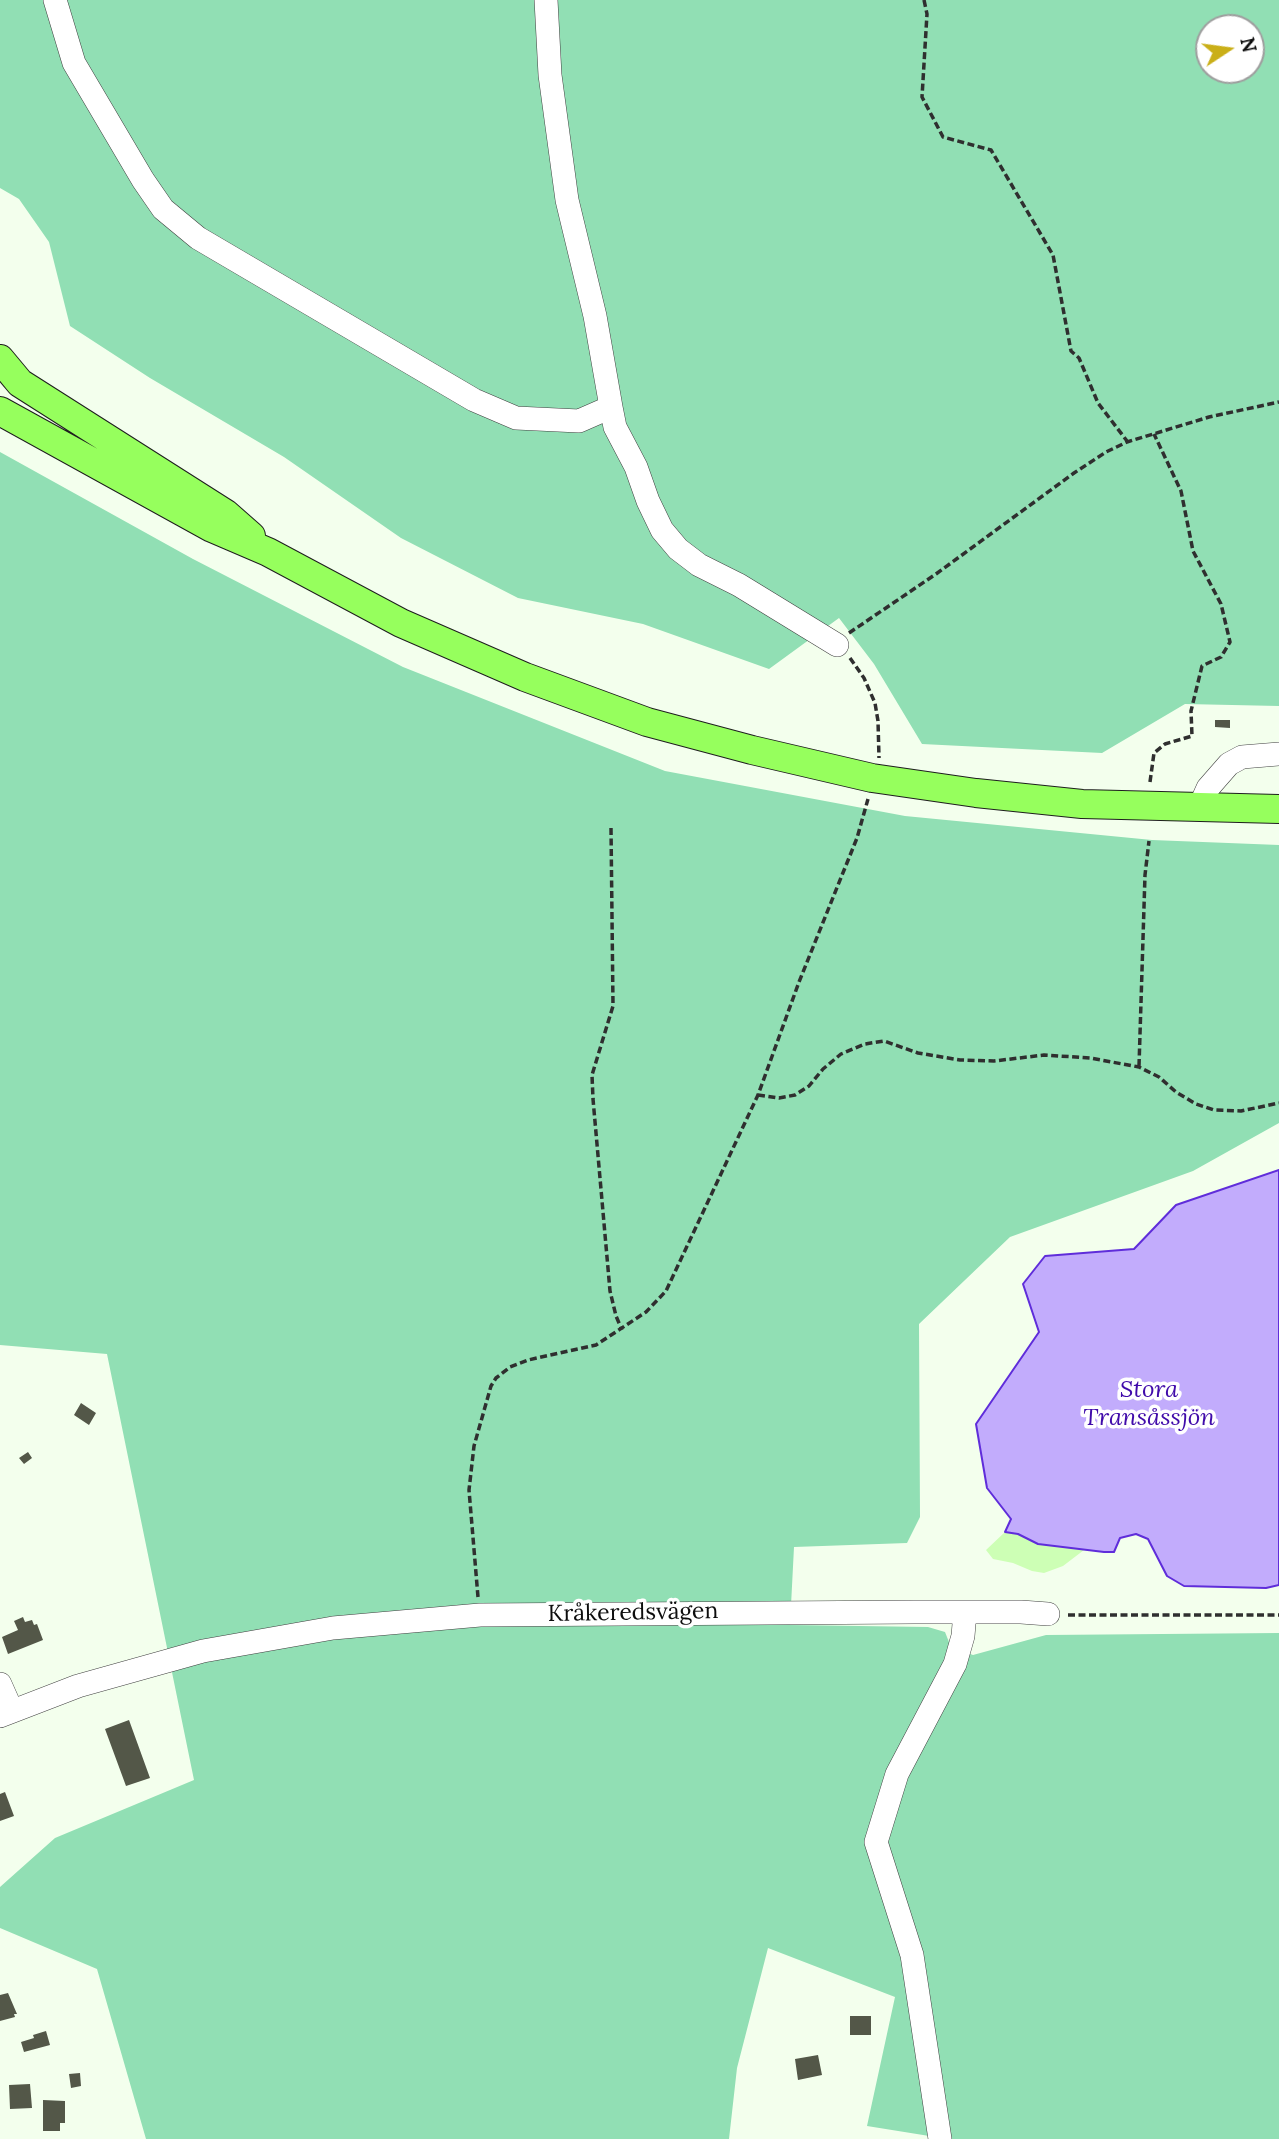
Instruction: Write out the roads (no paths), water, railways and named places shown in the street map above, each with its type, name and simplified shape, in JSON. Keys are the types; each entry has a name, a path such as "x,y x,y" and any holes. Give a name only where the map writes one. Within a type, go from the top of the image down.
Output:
{"main road":[{"path":"0,359 20,383 226,514 268,552"},
{"path":"0,411 212,528 268,552 401,623 525,677 647,722 872,778 976,793 1082,804 1279,809"},
{"path":"0,426 53,442"}],"street":[{"path":"55,0 74,63 143,180 163,209 198,238 474,400 516,418 579,421 611,407"},
{"path":"546,0 550,75 567,200 595,316 615,427 636,467 648,501 662,530 678,549 699,565 738,585 837,645"},
{"path":"1199,808 1208,788 1229,764 1242,757 1279,754"},
{"path":"940,2139 912,1955 876,1842 897,1774 956,1664 963,1636 965,1612"},
{"name":"Kråkeredsvägen","path":"6,1713 78,1686 203,1651 333,1628 480,1615 965,1612 1048,1614"},
{"path":"0,1684 6,1713"}],"water":[{"name":"Stora Transåssjön","path":"1279,1170 1279,1585 1266,1588 1184,1586 1167,1576 1148,1539 1136,1534 1120,1538 1114,1552 1104,1552 1038,1544 1018,1534 1005,1532 1011,1519 987,1488 976,1424 1039,1332 1023,1284 1045,1256 1134,1249 1176,1205"}]}
